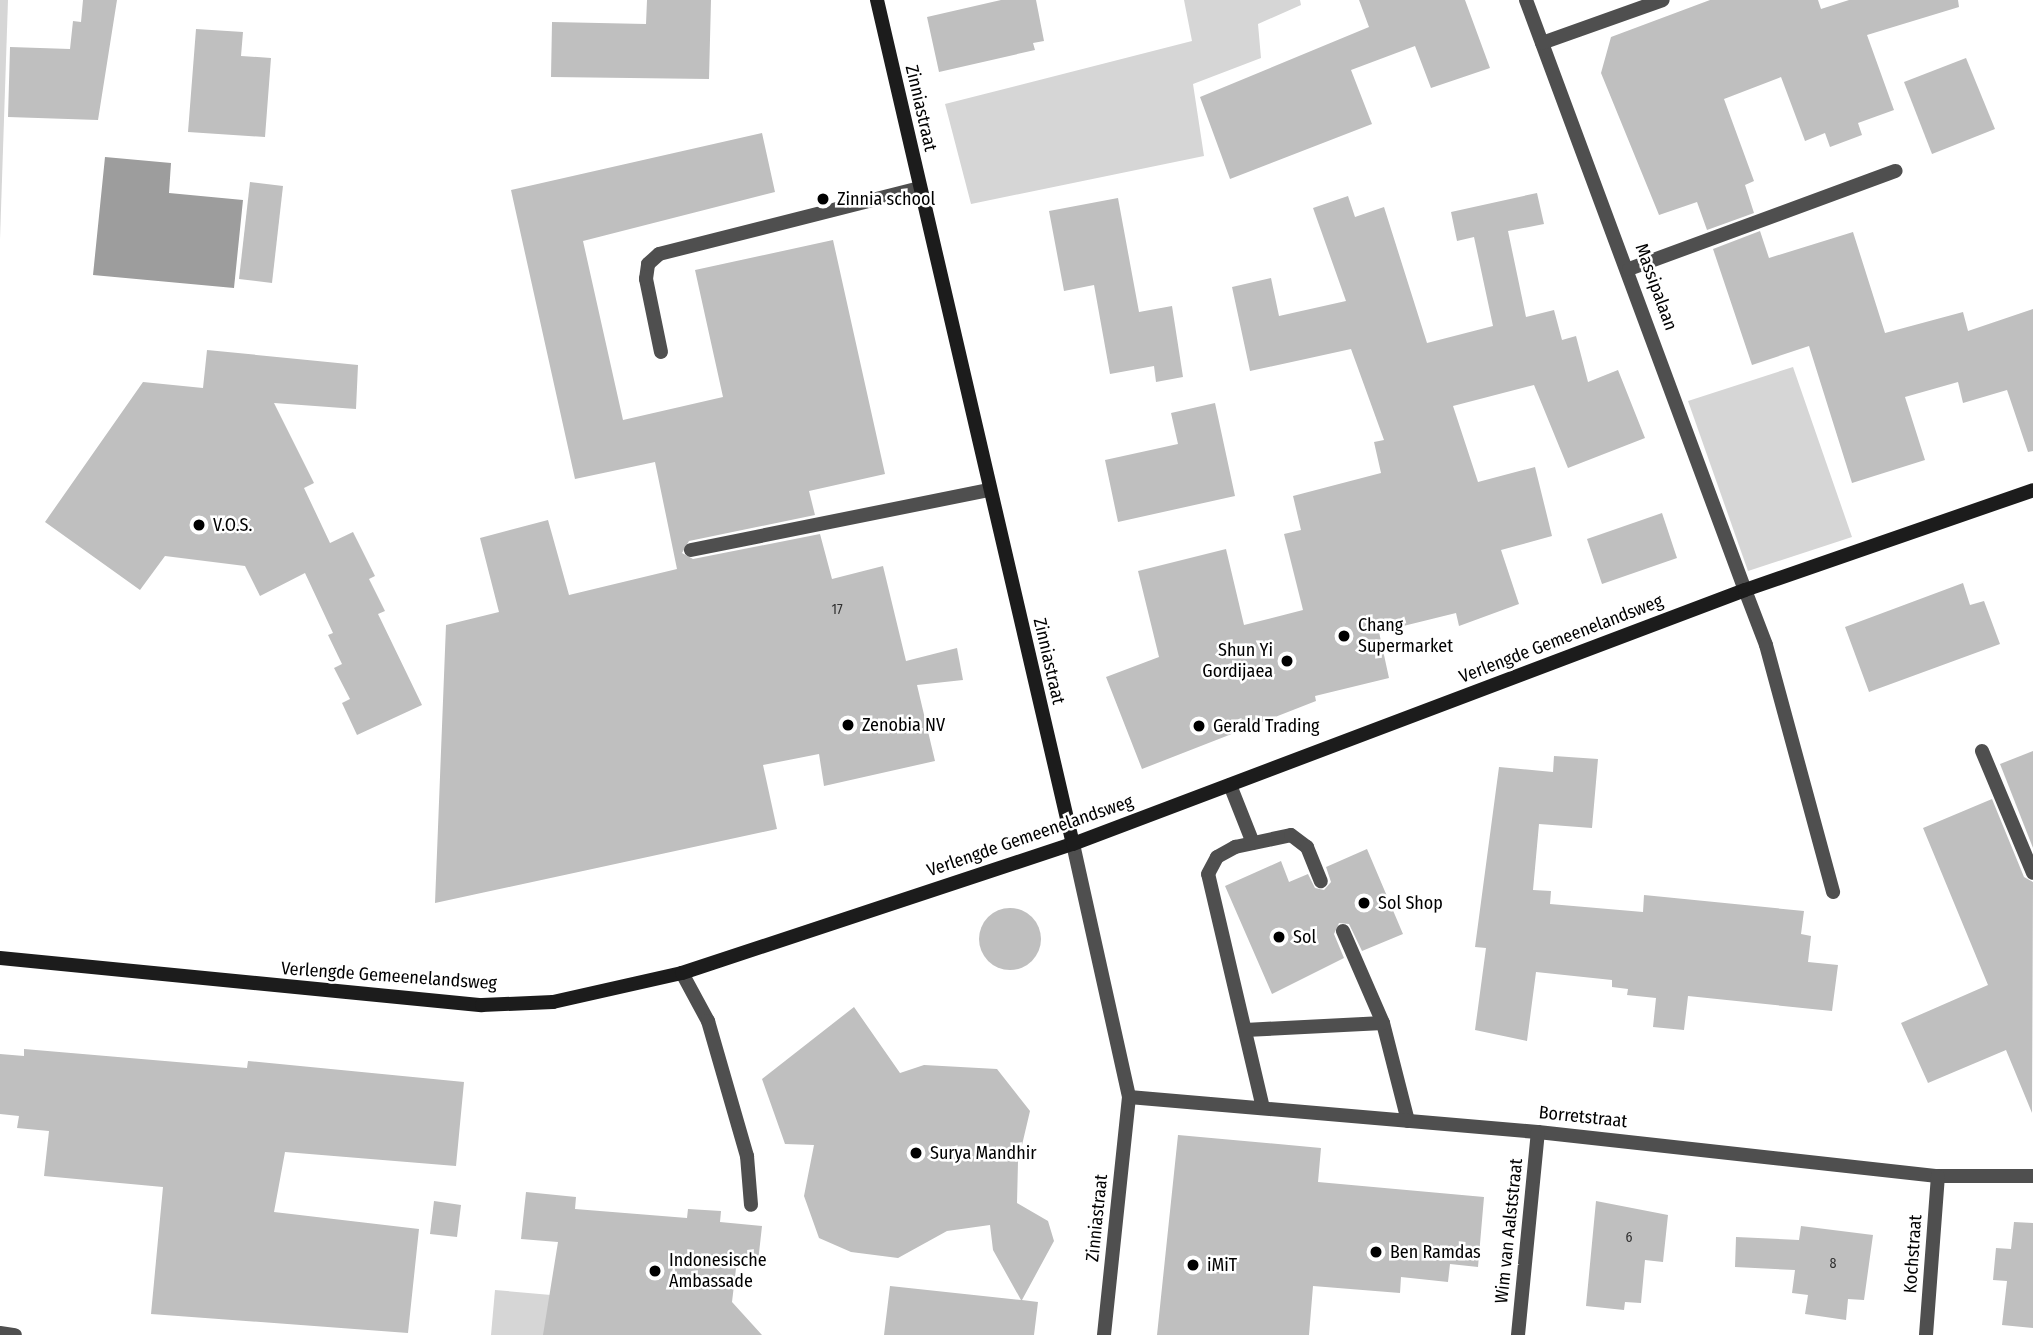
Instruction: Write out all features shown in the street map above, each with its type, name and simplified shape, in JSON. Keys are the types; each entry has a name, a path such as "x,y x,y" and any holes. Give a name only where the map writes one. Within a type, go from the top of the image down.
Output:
{"street":[{"name":"Zinniastraat","path":"877,0 1129,1097 1104,1335"},
{"name":"Massipalaan","path":"1526,0 1629,269 1766,645 1833,892"},
{"path":"1542,43 1663,0"},
{"path":"1629,269 1896,171"},
{"path":"661,352 646,279 648,264 659,254 920,188"},
{"name":"Verlengde Gemeenelandsweg","path":"0,958 482,1006 553,1002 682,973 1073,844 1745,590 2033,490"},
{"path":"691,550 988,491"},
{"path":"1982,751 2033,873"},
{"path":"1230,785 1253,843"},
{"path":"1263,1108 1208,874 1217,857 1253,843 1291,835 1307,847 1321,881"},
{"path":"1343,931 1383,1023 1408,1121"},
{"path":"682,973 708,1021 747,1156 751,1205"},
{"path":"1245,1030 1383,1023"},
{"name":"Borretstraat","path":"1129,1097 1538,1132 1938,1176 2033,1176"},
{"name":"Wim van Aalststraat","path":"1518,1335 1538,1132"},
{"name":"Kochstraat","path":"1926,1335 1938,1176"},
{"path":"0,1333 15,1335"}],"shaded area":[{"path":"0,0 8,0 0,239"},
{"path":"1184,0 1300,0 1301,5 1258,24 1261,58 1193,84 1204,156 971,204 945,104 1192,41"},
{"path":"105,157 171,163 169,193 243,200 234,288 93,275"},
{"path":"1793,367 1852,537 1748,571 1688,401"},
{"path":"495,1290 574,1297 571,1335 491,1335"}],"building":[{"path":"83,0 117,0 98,120 8,117 10,47 70,49 73,21 81,22"},
{"path":"647,0 711,0 709,79 551,77 552,22 646,24"},
{"path":"1001,0 1036,0 1044,41 1033,43 1035,50 939,72 927,17"},
{"path":"1359,0 1465,0 1490,68 1431,88 1415,46 1351,70 1372,124 1230,179 1200,97 1369,27"},
{"path":"1710,0 1818,0 1821,9 1849,0 1958,0 1959,7 1867,35 1894,110 1858,123 1862,135 1830,147 1825,133 1805,141 1781,77 1724,99 1754,181 1745,185 1754,213 1707,230 1697,202 1659,215 1601,73 1611,37"},
{"path":"196,29 243,32 241,56 271,58 265,137 188,132"},
{"path":"1966,58 1995,129 1932,154 1904,82"},
{"path":"762,133 775,192 583,241 623,420 723,397 695,270 833,240 885,474 809,491 815,515 689,541 682,553 693,559 820,534 832,579 883,566 906,661 957,648 963,680 917,685 935,761 824,786 819,754 763,765 777,829 435,903 446,625 499,612 480,538 548,520 569,595 677,569 655,462 575,479 511,190"},
{"path":"250,182 283,186 272,283 239,279"},
{"path":"1537,193 1544,224 1508,231 1526,317 1554,310 1562,340 1576,336 1588,382 1618,370 1645,438 1568,468 1534,385 1453,406 1478,482 1535,467 1552,536 1501,550 1519,604 1459,626 1456,613 1379,632 1389,678 1315,696 1316,701 1142,769 1106,677 1159,657 1138,571 1226,549 1244,625 1303,610 1284,534 1301,530 1293,496 1381,473 1374,442 1384,440 1351,349 1250,371 1232,287 1271,278 1279,316 1346,301 1313,208 1348,196 1355,217 1384,207 1427,343 1493,326 1474,237 1457,241 1451,212"},
{"path":"1118,198 1139,312 1172,306 1183,377 1156,382 1154,366 1110,374 1094,285 1064,291 1049,211"},
{"path":"1760,231 1769,258 1853,232 1885,333 1963,312 1968,331 2033,309 2033,451 2028,452 2007,390 1963,403 1958,382 1905,397 1925,460 1852,483 1809,346 1752,365 1713,249"},
{"path":"207,350 358,365 356,409 274,403 314,483 304,488 330,543 353,532 375,576 369,579 385,611 378,614 422,705 357,735 342,703 350,699 334,668 342,664 328,635 333,633 305,573 260,596 245,566 165,556 140,590 45,522 143,382 203,388"},
{"path":"1215,403 1235,496 1118,522 1105,460 1178,444 1171,413"},
{"path":"1662,513 1677,558 1602,584 1587,539"},
{"path":"1963,583 1970,605 1984,601 2000,644 1869,692 1845,627"},
{"path":"2033,751 2033,848 2000,764"},
{"path":"1554,756 1598,759 1592,828 1539,824 1533,890 1551,891 1550,904 1643,912 1644,895 1804,911 1801,934 1811,936 1808,962 1838,965 1832,1011 1688,996 1684,1030 1653,1027 1656,998 1627,995 1628,989 1612,987 1612,980 1536,972 1527,1041 1475,1030 1486,948 1475,947 1499,767 1553,772"},
{"path":"1992,799 2024,877 2033,882 2032,1113 2006,1050 1928,1083 1901,1023 1988,985 1923,828"},
{"path":"1367,849 1403,934 1362,951 1349,924 1339,923 1334,934 1344,958 1272,994 1225,886 1281,861 1289,882 1308,874 1315,888 1324,890 1331,882 1326,867"},
{"path":"1004,908 1016,908 1032,917 1039,927 1039,951 1032,961 1016,970 1004,970 993,965 984,956 979,945 979,933 984,922 993,913"},
{"name":"Surya Mandhir","path":"854,1007 900,1073 924,1065 997,1069 1030,1111 1018,1162 1017,1203 1048,1221 1054,1241 1022,1300 1038,1302 1034,1335 884,1335 890,1286 1021,1300 993,1250 990,1225 947,1231 898,1258 851,1252 819,1238 804,1196 814,1145 785,1144 762,1079"},
{"path":"24,1049 247,1068 248,1061 464,1082 456,1166 285,1152 274,1212 419,1229 408,1333 151,1314 163,1187 44,1176 49,1131 17,1128 19,1116 0,1114 0,1054 24,1056"},
{"path":"1178,1135 1321,1148 1318,1182 1484,1197 1478,1267 1450,1264 1448,1282 1401,1277 1400,1293 1313,1286 1309,1335 1157,1335"},
{"name":"Indonesische Ambassade","path":"526,1192 576,1197 575,1209 687,1218 688,1209 721,1211 720,1222 762,1226 758,1262 737,1260 732,1302 762,1335 543,1335 558,1242 521,1239"},
{"path":"434,1201 461,1205 457,1237 430,1234"},
{"path":"1596,1201 1668,1215 1663,1262 1645,1260 1641,1303 1625,1302 1624,1310 1586,1306"},
{"path":"2014,1222 2033,1223 2033,1328 2002,1325 2007,1281 1993,1280 1996,1248 2011,1249"},
{"path":"1801,1226 1873,1235 1864,1300 1848,1299 1846,1320 1805,1314 1808,1295 1792,1293 1795,1270 1735,1267 1736,1237 1799,1240"}],"place":[{"name":"Zinnia school","path":"823,199"},
{"name":"V.O.S.","path":"199,525"},
{"name":"Chang Supermarket","path":"1344,636"},
{"name":"Shun Yi Gordijaea","path":"1287,661"},
{"name":"Zenobia NV","path":"848,725"},
{"name":"Gerald Trading","path":"1199,726"},
{"name":"Sol Shop","path":"1364,903"},
{"name":"Sol","path":"1279,937"},
{"name":"Surya Mandhir","path":"916,1153"},
{"name":"Ben Ramdas","path":"1376,1252"},
{"name":"iMiT","path":"1193,1265"},
{"name":"Indonesische Ambassade","path":"655,1271"}]}
